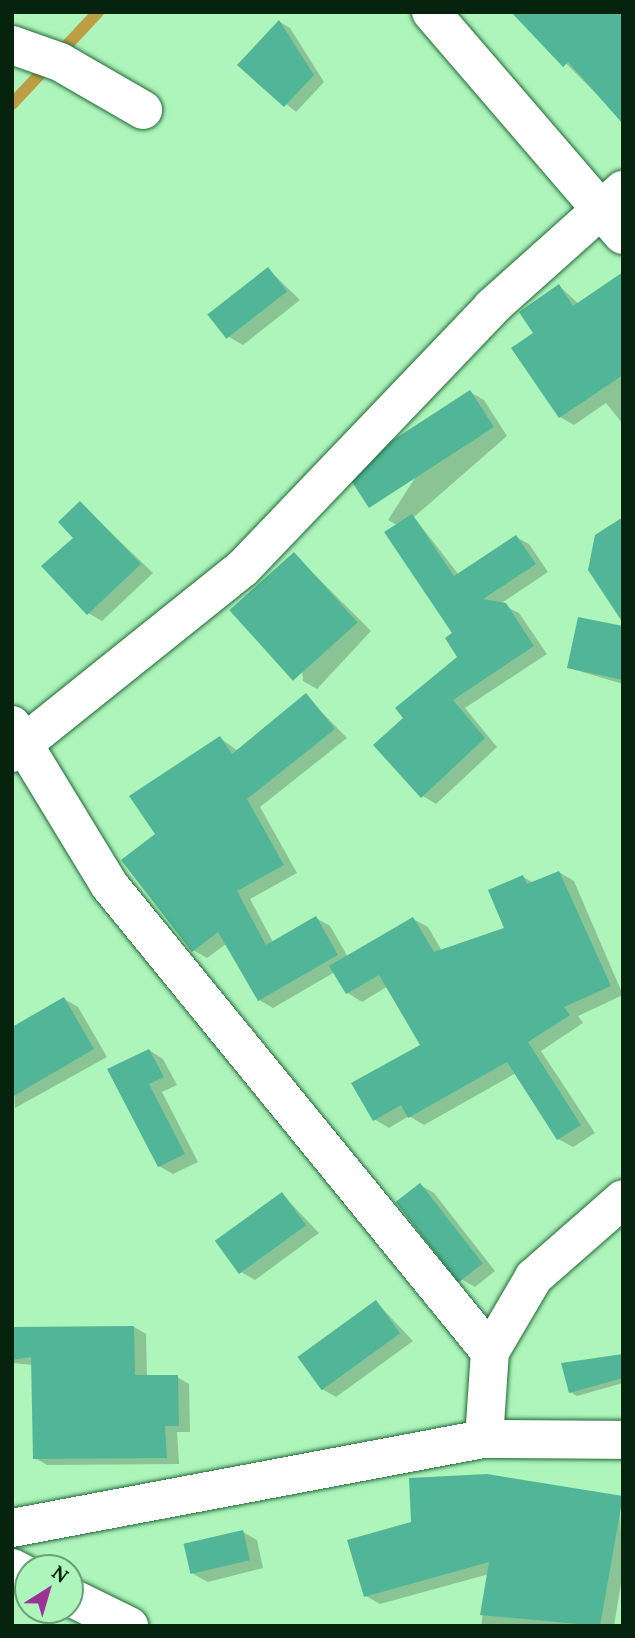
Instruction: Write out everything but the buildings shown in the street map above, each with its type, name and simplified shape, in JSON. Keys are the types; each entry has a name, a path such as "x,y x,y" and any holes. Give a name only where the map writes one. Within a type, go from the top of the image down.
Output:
{"street":[{"path":"431,12 616,212 492,307 243,568 18,740 110,886 490,1352"},
{"path":"12,45 60,62 144,110"},
{"path":"484,1439 490,1352 534,1277 623,1199"},
{"path":"12,1528 484,1439 623,1440"},
{"path":"84,1604 129,1626"}],"waterway":[{"path":"12,104 98,12"}]}
